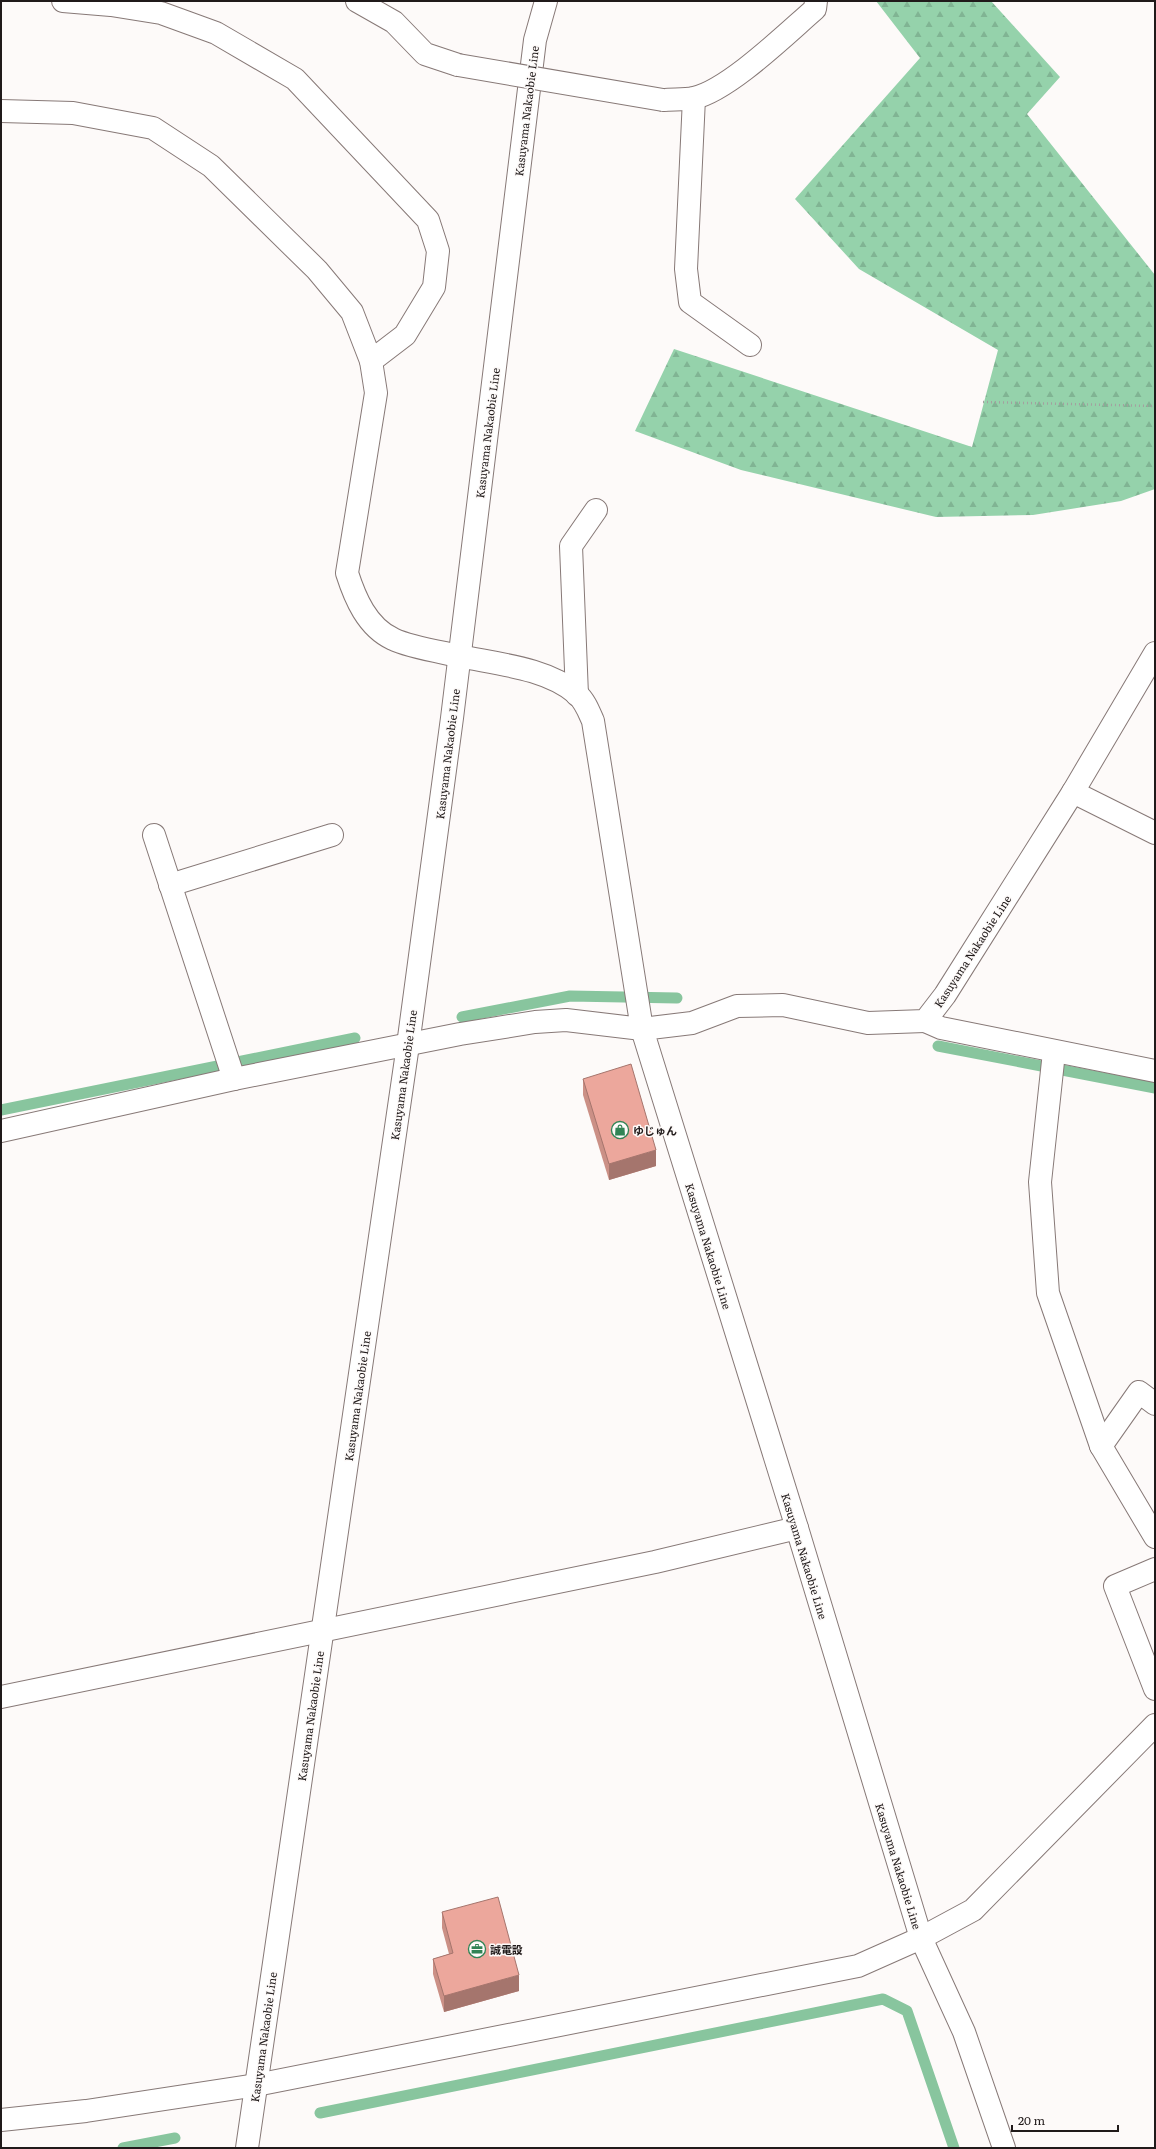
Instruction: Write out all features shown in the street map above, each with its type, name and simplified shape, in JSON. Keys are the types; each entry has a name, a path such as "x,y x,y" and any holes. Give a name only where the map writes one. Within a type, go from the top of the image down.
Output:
{"street":[{"path":"63,1 111,5 161,13 216,33 295,79 428,220 438,251 434,287 405,335 370,361"},
{"path":"357,1 394,22 425,54 458,65 663,100 694,98 722,85 748,66 815,9 816,1"},
{"name":"Kasuyama Nakaobie Line","path":"247,2148 408,1045 459,656 535,40 546,1"},
{"path":"694,98 686,268 690,302 750,345"},
{"name":"Kasuyama Nakaobie Line","path":"1,111 73,113 153,128 211,166 318,270 352,312 370,361 376,393 347,573 356,599 372,623 393,639 459,656 532,672 557,681 577,695 587,707 593,721 639,1010 921,1938 964,2032 1004,2148"},
{"path":"577,695 571,546 596,510"},
{"name":"Kasuyama Nakaobie Line","path":"925,1021 945,995 1073,792 1155,654"},
{"path":"1073,792 1155,833"},
{"path":"154,835 230,1067"},
{"path":"170,885 332,835"},
{"path":"1,1132 230,1067 408,1045 535,1022 566,1020 639,1010 692,1023 736,1006 783,1005 868,1023 925,1021 941,1028 1053,1064 1155,1071"},
{"path":"1053,1064 1040,1182 1048,1293 1101,1446 1155,1537"},
{"path":"1101,1446 1139,1392 1155,1404"},
{"path":"1,1697 655,1562 797,1528"},
{"path":"1155,1569 1115,1586 1155,1689"},
{"path":"1,2120 86,2111 256,2085 858,1966 921,1938 973,1910 1155,1725"}],"path":[{"path":"983,402 1155,406"}],"green space":[{"path":"876,1 991,1 1060,77 1027,114 1155,275 1155,489 1121,501 1033,515 936,517 741,470 635,431 674,349 972,447 998,350 859,269 795,199 920,58"}],"building":[{"name":"ゆじゅん","path":"631,1064 656,1150 609,1164 583,1079"},
{"name":"誠電設","path":"498,1897 519,1975 444,1996 433,1959 453,1953 442,1912"}],"waterway":[{"path":"462,1017 570,996 677,998"},
{"path":"1,1110 355,1038"},
{"path":"938,1046 1155,1088"},
{"path":"320,2113 883,1999 907,2011 954,2148"},
{"path":"123,2148 175,2138"}],"place":[{"name":"ゆじゅん","path":"620,1130"},
{"name":"誠電設","path":"477,1949"}]}
